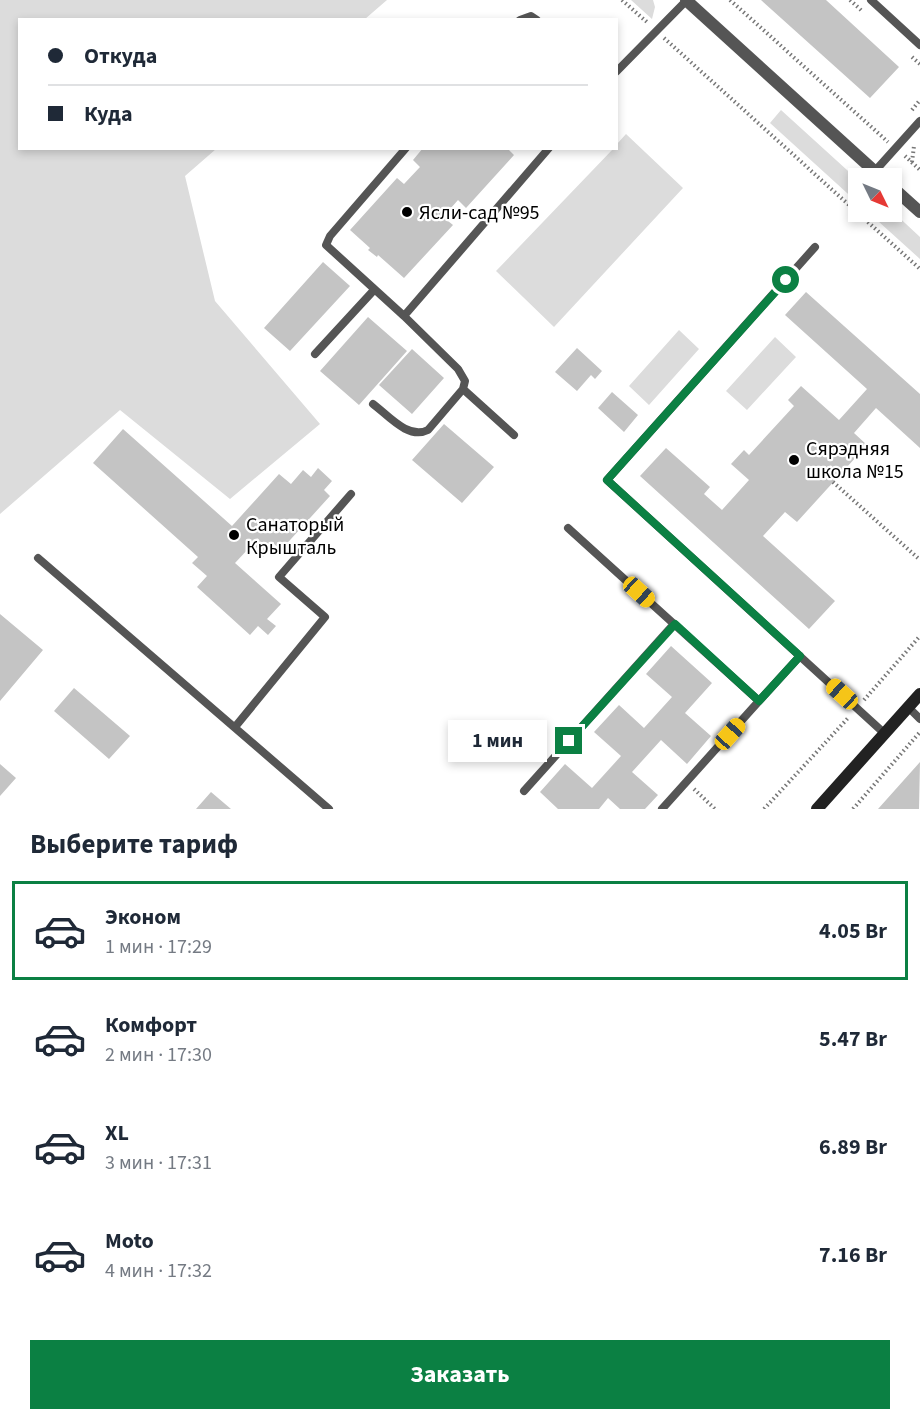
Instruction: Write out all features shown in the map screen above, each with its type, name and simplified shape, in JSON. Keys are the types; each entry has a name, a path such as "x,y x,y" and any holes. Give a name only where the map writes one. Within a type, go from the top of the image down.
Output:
{"main road":[{"path":"817,809 920,694"}],"street":[{"path":"686,0 871,168"},
{"path":"902,196 920,212"}],"lane":[{"path":"618,70 686,0"},
{"path":"871,0 920,45"},
{"path":"884,168 920,121"},
{"path":"373,404 406,429 422,433 428,430 463,389 465,381 458,369 404,316 330,251 326,242 404,150"},
{"path":"404,316 547,150"},
{"path":"815,247 607,480 884,733"},
{"path":"315,354 374,290"},
{"path":"463,389 514,435"},
{"path":"235,727 325,617 279,577 351,494"},
{"path":"568,528 759,701"},
{"path":"38,558 329,809"},
{"path":"524,791 675,624"},
{"path":"662,809 800,656"},
{"path":"908,707 920,719"}],"path":[{"path":"622,0 920,269"},
{"path":"730,0 920,170"},
{"path":"912,163 914,146 920,139"},
{"path":"833,482 920,560"},
{"path":"764,809 920,636"},
{"path":"853,809 920,732"},
{"path":"686,782 715,809"}],"shaded area":[{"path":"0,0 387,0 366,18 18,18 18,150 215,150 185,176 215,301 320,424 230,499 120,410 0,514"},
{"path":"631,0 653,0 655,7 652,19"},
{"path":"781,110 848,171 848,194 770,123"},
{"path":"626,134 683,188 554,327 496,271 612,150 618,150 618,143"},
{"path":"902,220 920,237 920,259 879,222"},
{"path":"679,330 699,349 649,405 629,386"},
{"path":"775,337 796,357 747,410 726,391"}],"building":[{"path":"761,0 826,0 899,67 870,98"},
{"name":"Ясли-сад №95","path":"421,150 509,150 514,155 466,208 458,200 443,217 453,225 404,278 378,255 377,257 368,250 370,248 350,230 397,178 404,184 420,167 413,160"},
{"path":"323,262 350,286 290,351 264,328"},
{"name":"Сярэдняя школа №15","path":"806,292 920,394 920,448 876,408 854,433 867,445 797,522 785,512 763,536 835,601 809,629 640,476 666,448 710,487 704,494 722,510 749,480 731,464 744,450 749,455 794,406 788,400 801,386 839,420 867,389 785,315"},
{"path":"368,317 407,351 359,405 320,371"},
{"path":"577,348 602,371 595,379 591,375 577,391 555,372"},
{"path":"412,349 444,378 412,414 379,385"},
{"path":"612,392 638,415 624,432 598,408"},
{"path":"444,424 494,467 462,503 412,460"},
{"name":"Санаторый Крышталь","path":"123,429 232,526 279,474 291,484 303,470 311,477 318,468 332,481 324,490 330,496 281,550 274,544 262,558 250,547 235,563 281,604 267,619 276,626 268,635 258,626 250,635 197,587 207,576 192,563 198,557 93,463"},
{"path":"0,614 43,650 0,701"},
{"path":"671,646 712,683 685,713 711,736 687,764 661,740 632,772 658,795 645,809 620,809 608,798 599,809 558,809 540,792 565,764 592,788 621,756 594,732 619,705 644,728 672,697 646,674"},
{"path":"74,688 130,736 109,759 54,711"},
{"path":"920,762 919,809 878,809"},
{"path":"0,764 16,778 0,796"},
{"path":"211,792 231,809 196,809"}],"place":[{"name":"Ясли-сад №95","path":"407,212"},
{"name":"Сярэдняя школа №15","path":"794,460"},
{"name":"Санаторый Крышталь","path":"234,535"}],"route":[{"path":"569,741 675,624 759,701 800,656 607,480 786,280"}]}
